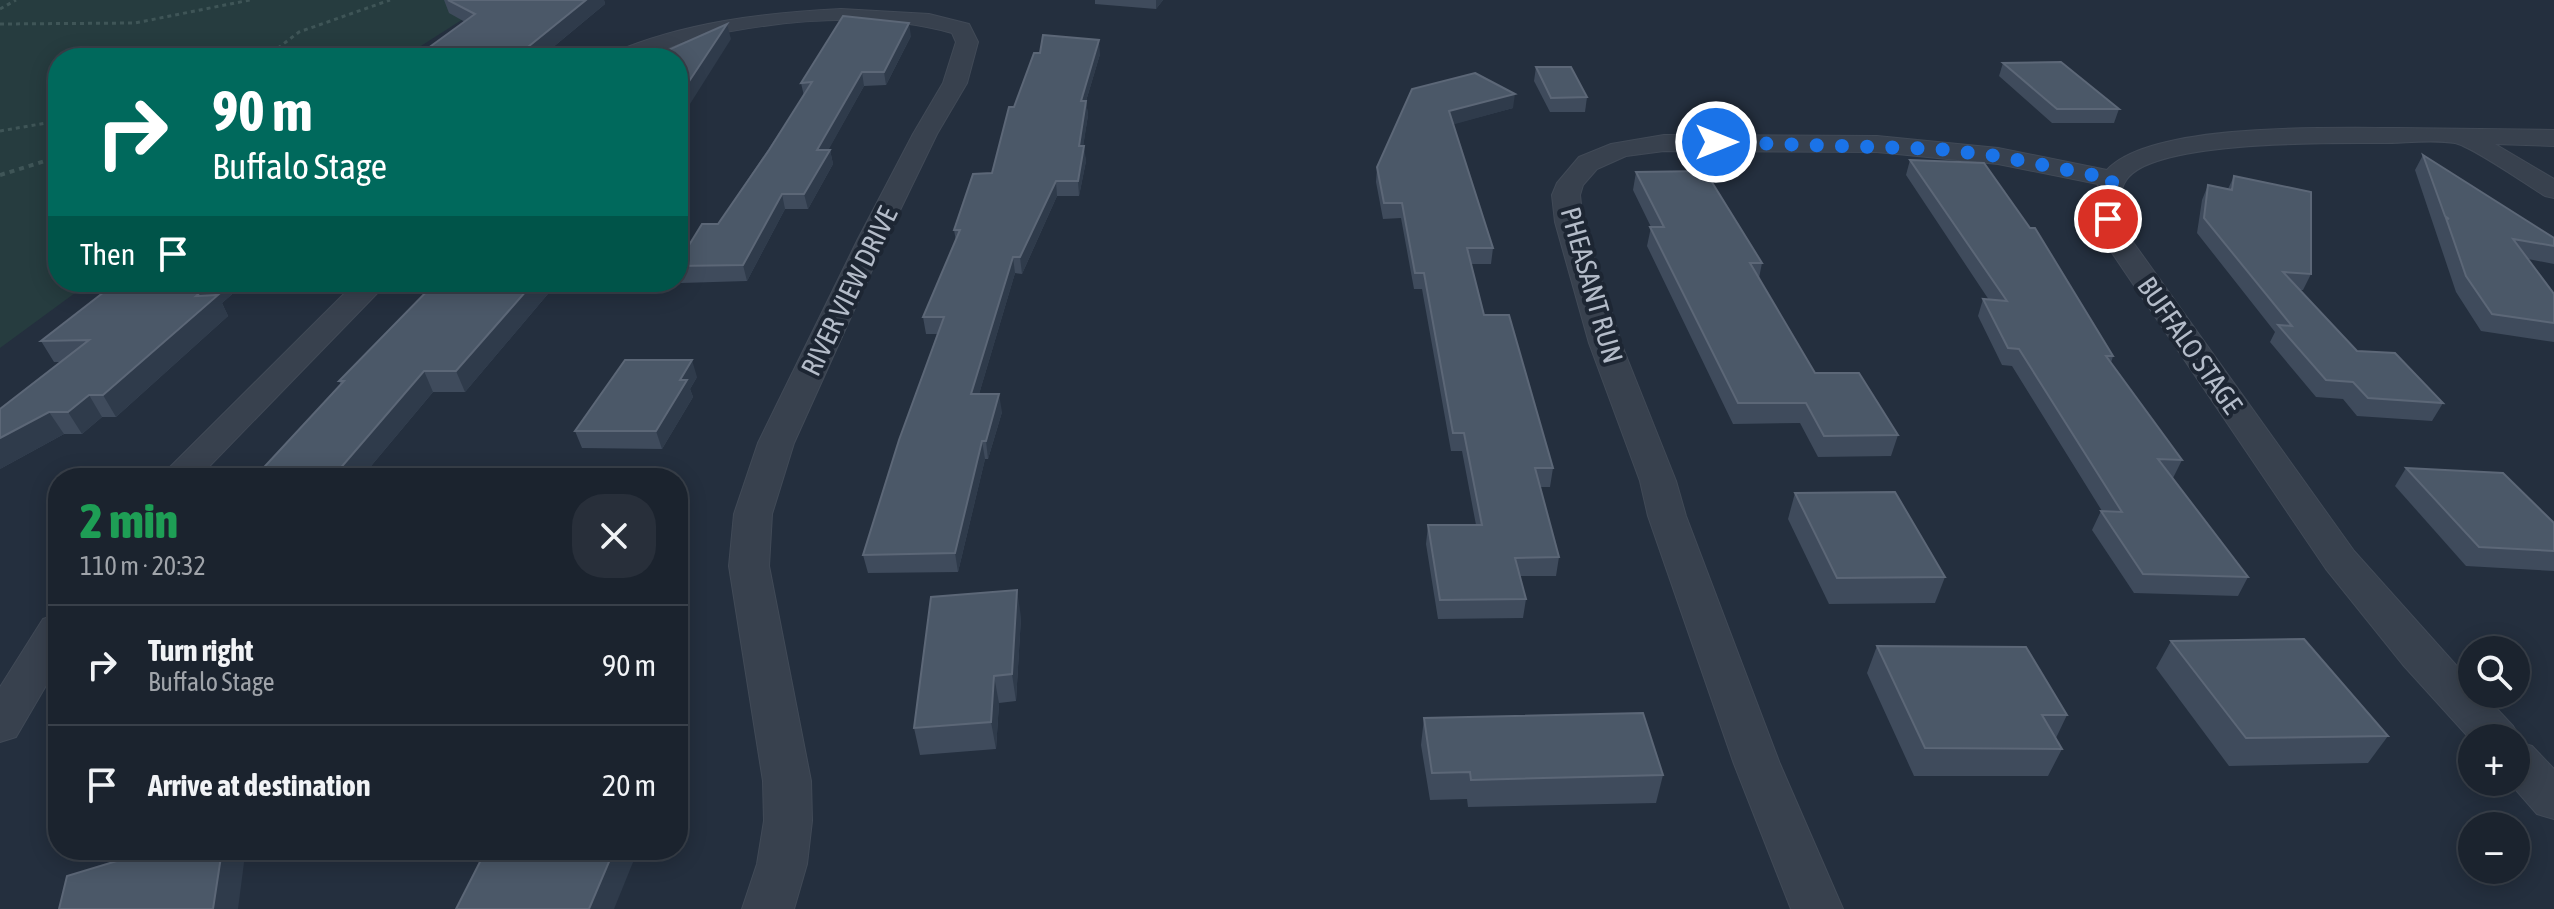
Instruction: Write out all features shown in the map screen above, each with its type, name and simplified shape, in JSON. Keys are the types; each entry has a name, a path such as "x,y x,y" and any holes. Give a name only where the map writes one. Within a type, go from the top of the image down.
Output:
{"street":[{"name":"RIVER VIEW DRIVE","path":"641,48 699,27 759,14 818,8 885,9 927,14 961,29 967,42 955,83 925,134 872,239 776,443 753,514 749,566 787,781 788,821 782,864 768,909"},
{"path":"2464,137 2554,190"},
{"path":"2113,179 2126,165 2143,157 2216,142 2291,138 2554,138"},
{"name":"PHEASANT RUN","path":"1817,909 1757,764 1667,516 1658,481 1605,343 1569,222 1566,195 1570,183 1588,163 1602,155 1640,145 1689,142 1877,144 1938,149 1998,156 2113,179"},
{"name":"BUFFALO STAGE","path":"2113,179 2106,203 2108,219 2116,238 2144,280 2340,560 2419,655 2484,724"},
{"path":"187,468 363,292"},
{"path":"0,725 48,646"},
{"path":"2530,774 2554,800"}],"path":[{"path":"0,9 16,0"},
{"path":"0,24 135,23 250,0"},
{"path":"277,47 299,32 390,0"},
{"path":"0,131 48,123"},
{"path":"0,175 48,160"}],"green space":[{"path":"0,0 493,0 418,48 48,48 48,292 76,292 0,348"}],"building":[{"path":"448,0 586,0 527,48 428,48 475,14"},
{"path":"843,16 909,23 884,72 862,72 817,150 830,150 804,194 782,194 743,265 688,266 688,247 702,224 718,224 812,82 801,83"},
{"path":"727,24 688,83 688,48 673,48"},
{"path":"1043,35 1099,40 1081,101 1086,101 1079,146 1084,146 1078,181 1056,181 1020,257 1013,257 971,394 999,394 986,441 982,441 955,553 863,555 899,440 944,317 923,317 960,230 954,230 973,174 992,173 1009,107 1014,107 1034,53 1040,53"},
{"path":"2061,62 2119,109 2057,109 2003,63"},
{"path":"1536,67 1571,67 1587,97 1551,98"},
{"path":"1475,73 1515,94 1449,111 1493,248 1467,248 1484,315 1509,315 1553,468 1535,468 1559,557 1515,558 1526,599 1440,600 1428,525 1482,525 1464,433 1453,433 1424,273 1415,273 1402,203 1384,203 1377,167 1412,89"},
{"path":"2423,155 2554,238 2554,246 2513,239 2554,294 2554,323 2492,314 2466,276 2446,218 2449,219 2445,216"},
{"path":"1910,160 1984,163 2030,228 2035,228 2113,356 2106,356 2182,460 2158,459 2248,577 2143,574 2101,511 2122,512 2019,349 2008,348 1983,299 2007,301"},
{"path":"1705,171 1762,263 1750,263 1815,373 1859,373 1898,435 1824,436 1806,403 1738,403 1650,227 1664,227 1636,172"},
{"path":"2234,176 2311,192 2311,274 2283,272 2357,351 2395,353 2443,403 2368,398 2353,382 2326,380 2278,325 2292,326 2204,218 2208,185 2232,190"},
{"path":"104,292 201,292 196,296 218,295 103,395 89,395 68,412 49,412 0,438 0,409 89,340 41,341"},
{"path":"426,292 525,292 456,371 424,371 341,468 263,468 344,381 339,381"},
{"path":"625,360 692,360 680,380 687,380 656,431 575,431"},
{"path":"2406,468 2503,473 2554,523 2554,551 2479,547"},
{"path":"1895,492 1945,577 1837,578 1795,493"},
{"path":"1017,590 1012,674 994,676 991,722 914,728 931,597"},
{"path":"2304,639 2388,736 2246,738 2171,641"},
{"path":"1877,646 2026,647 2067,715 2042,715 2062,749 1925,748"},
{"path":"1643,713 1663,775 1471,780 1470,772 1432,773 1424,718"},
{"path":"120,860 220,860 213,909 59,909 67,876"},
{"path":"481,860 610,860 589,909 456,909"}],"route":[{"path":"1716,142 1877,144 1998,156 2113,179 2106,203 2108,219"}]}
